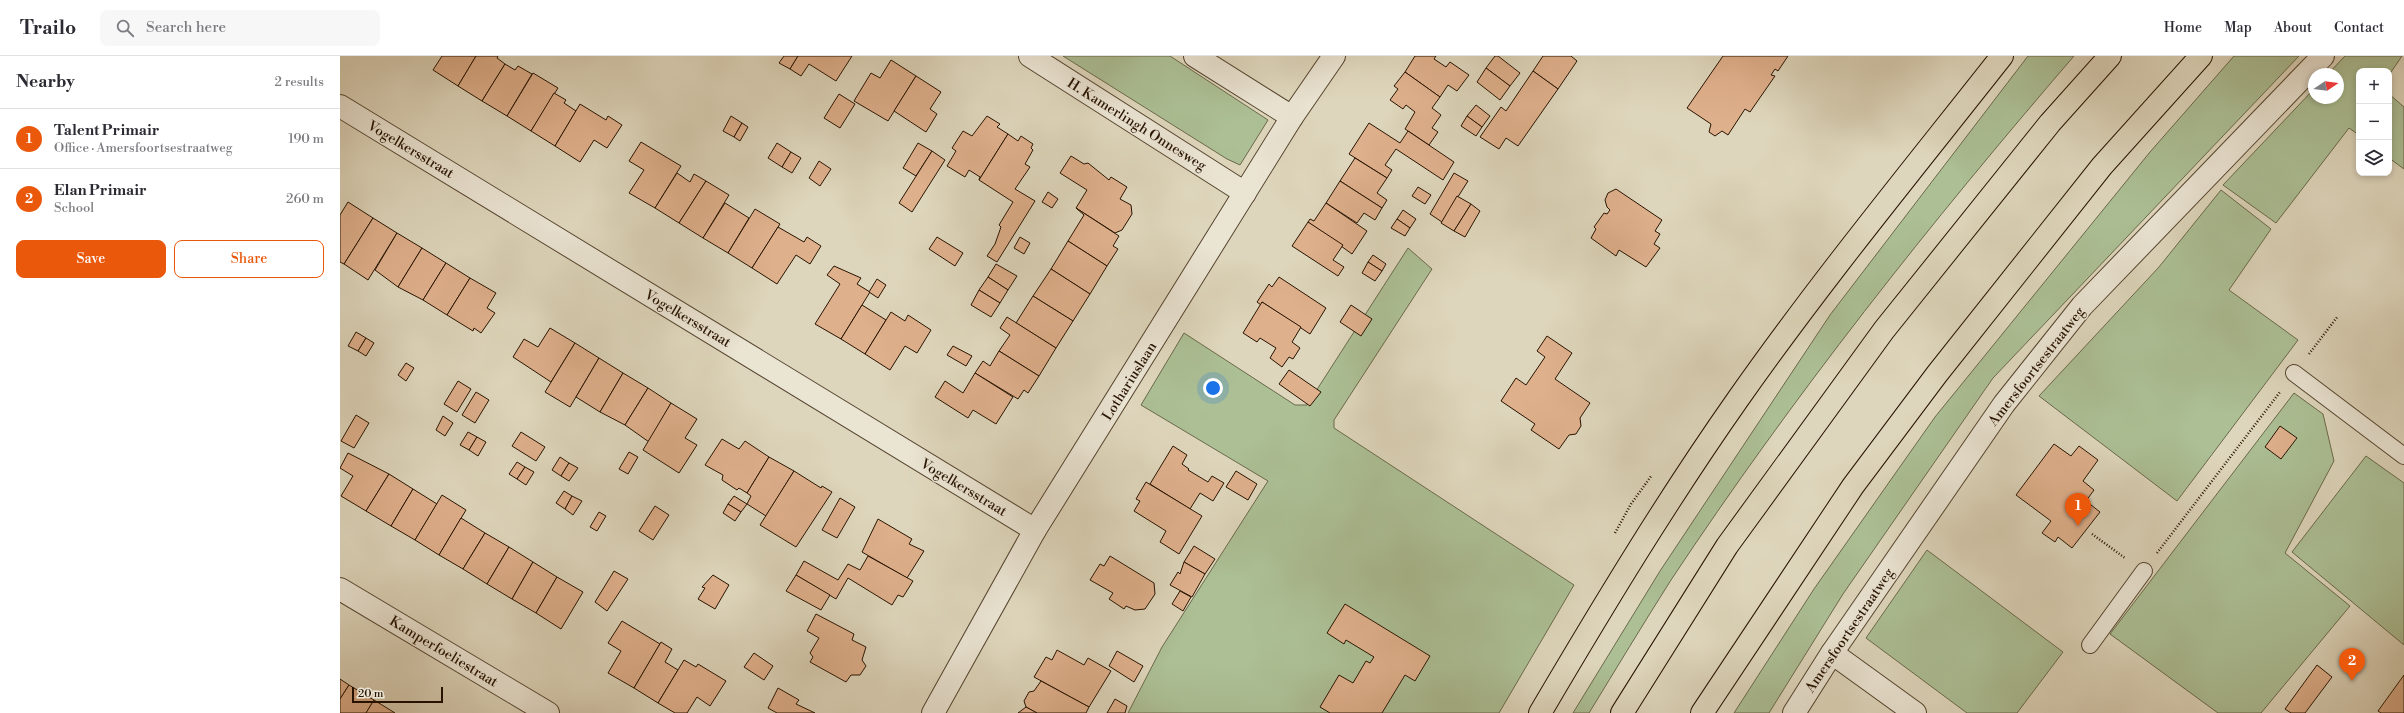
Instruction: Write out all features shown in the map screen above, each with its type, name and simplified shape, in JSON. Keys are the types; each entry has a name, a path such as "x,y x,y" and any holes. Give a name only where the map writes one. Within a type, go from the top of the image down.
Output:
{"main road":[{"path":"1540,713 1626,568 1738,399 1838,264 2002,56"},
{"path":"1622,713 1727,546 1884,330 2050,123 2110,56"},
{"path":"1702,713 1853,486 1937,374 2102,166 2200,56"}],"street":[{"name":"H. Kamerlingh Onnesweg","path":"1030,56 1245,193"},
{"path":"1194,56 1292,117"},
{"name":"Lothariuslaan","path":"933,713 1035,530 1292,117 1334,56"},
{"name":"Amersfoortsestraatweg","path":"1794,713 1832,653 2004,404 2082,306 2323,56"},
{"name":"Vogelkersstraat","path":"340,106 1035,530"},
{"name":"Kamperfoeliestraat","path":"340,589 548,713"},
{"path":"1832,653 1915,713"}],"lane":[{"path":"2294,373 2404,456"},
{"path":"2090,645 2144,571"}],"path":[{"path":"2092,534 2144,571 2338,316"}],"green space":[{"path":"1063,56 1170,56 1268,120 1240,165 1227,159"},
{"path":"2028,56 2074,56 1967,182 1814,377 1717,512 1671,580 1589,713 1573,713 1660,571 1830,315"},
{"path":"2234,56 2299,56 1993,378 1843,594 1769,713 1734,713 1814,589 1935,417 2150,152"},
{"path":"2345,56 2402,56 2392,71 2392,68 2356,68 2356,133 2349,128 2276,223 2223,185 2308,95 2308,104 2344,104 2344,68 2334,68"},
{"path":"2392,97 2404,107 2404,169 2392,160"},
{"path":"2221,190 2271,229 2229,290 2298,340 2177,501 2039,396 2159,267"},
{"path":"1408,248 1432,269 1334,420 1334,428 1574,585 1499,713 1128,713 1162,647 1268,481 1141,405 1184,333 1295,405 1307,405"},
{"path":"2294,393 2323,414 2334,461 2285,553 2350,606 2261,713 2218,713 2110,634"},
{"path":"2366,456 2404,483 2404,645 2292,552"},
{"path":"1927,550 2063,652 2017,713 1967,713 1866,638"}],"building":[{"path":"442,56 476,56 458,86 433,70"},
{"path":"476,56 498,56 497,58 505,64 482,101 458,86"},
{"path":"784,56 798,56 790,69 779,63"},
{"path":"798,56 852,56 836,81 809,64 801,76 790,69"},
{"path":"1415,56 1436,56 1434,59 1446,67 1450,62 1469,75 1457,91 1448,85 1440,97 1405,72"},
{"path":"1495,56 1498,56 1520,73 1510,86 1486,68"},
{"path":"1543,56 1571,56 1577,61 1558,89 1533,71"},
{"path":"1723,56 1788,56 1778,71 1775,69 1771,75 1775,76 1750,112 1745,109 1728,135 1722,131 1715,136 1709,132 1711,124 1687,108"},
{"path":"891,60 916,76 888,121 854,101 871,73 880,78"},
{"path":"505,64 515,70 518,66 532,74 507,116 482,101"},
{"path":"1486,68 1510,86 1500,100 1477,82"},
{"path":"1533,71 1558,89 1518,146 1506,138 1499,149 1480,137 1501,107 1506,111"},
{"path":"1405,72 1440,97 1432,108 1441,115 1432,128 1438,132 1429,145 1405,129 1415,112 1406,105 1403,109 1390,100 1398,89 1394,86"},
{"path":"533,73 558,88 531,131 507,116"},
{"path":"916,76 941,92 930,109 937,114 926,132 894,111"},
{"path":"554,93 566,100 564,103 576,111 555,146 531,131"},
{"path":"839,94 855,104 840,128 824,118"},
{"path":"580,104 606,120 608,116 622,125 607,148 594,140 580,162 555,146"},
{"path":"1476,105 1490,116 1482,127 1467,116"},
{"path":"731,116 742,123 734,137 723,131"},
{"path":"987,116 1000,124 997,127 1008,134 979,180 980,177 969,170 965,177 947,166 956,151 952,148 963,131 972,136"},
{"path":"1467,116 1482,127 1476,136 1461,126"},
{"path":"742,123 748,127 740,141 734,137"},
{"path":"1369,123 1400,143 1408,131 1454,162 1443,180 1396,149 1385,165 1392,170 1387,178 1349,154"},
{"path":"1008,134 1018,141 1021,136 1033,144 1031,148 1033,150 1025,164 1030,167 1015,189 1035,201 997,262 987,256 995,244 1001,227 999,225 1013,202 979,180"},
{"path":"641,142 681,166 655,208 629,193 644,170 629,161"},
{"path":"777,143 791,152 782,167 768,158"},
{"path":"918,143 932,151 916,176 903,168"},
{"path":"932,151 945,160 912,212 899,203"},
{"path":"791,152 801,158 792,173 782,167"},
{"path":"1071,156 1084,164 1088,163 1109,180 1111,177 1127,187 1120,199 1131,205 1132,214 1122,230 1115,233 1076,208 1087,190 1060,173"},
{"path":"1355,158 1387,178 1377,193 1387,200 1382,208 1340,181"},
{"path":"819,161 831,169 820,186 809,178"},
{"path":"677,173 690,182 694,174 706,181 679,223 655,208"},
{"path":"1454,173 1468,181 1442,222 1430,214"},
{"path":"706,181 729,195 703,238 679,223"},
{"path":"1340,181 1382,208 1375,220 1364,213 1357,223 1326,203"},
{"path":"1418,187 1431,195 1425,204 1412,196"},
{"path":"1616,189 1662,220 1655,231 1660,234 1654,244 1660,248 1646,267 1619,250 1616,256 1591,238 1596,229 1594,227 1604,213 1607,214 1610,210 1607,207 1605,200 1608,193"},
{"path":"1048,192 1058,199 1052,208 1042,202"},
{"path":"1457,196 1471,204 1454,231 1441,223"},
{"path":"348,202 373,218 344,264 340,262 340,215"},
{"path":"725,203 749,218 728,253 703,238"},
{"path":"1326,203 1367,231 1352,254 1308,222 1310,219 1314,221"},
{"path":"1471,204 1480,211 1465,237 1454,231"},
{"path":"1076,208 1119,236 1113,246 1118,249 1107,266 1068,241 1084,215"},
{"path":"755,209 780,224 752,268 728,253"},
{"path":"1403,210 1416,219 1410,228 1397,219"},
{"path":"373,218 397,233 368,280 344,264"},
{"path":"1397,219 1410,228 1405,236 1391,228"},
{"path":"1308,222 1343,245 1333,260 1344,267 1338,276 1292,246"},
{"path":"778,227 804,242 807,237 821,246 810,264 796,255 777,284 752,268"},
{"path":"397,233 422,248 398,287 375,270"},
{"path":"937,237 963,253 955,266 929,249"},
{"path":"1020,237 1030,243 1024,254 1014,248"},
{"path":"1068,241 1107,266 1090,294 1051,269"},
{"path":"422,248 446,263 423,300 398,287"},
{"path":"1373,255 1386,264 1382,271 1368,262"},
{"path":"1368,262 1382,271 1375,281 1362,273"},
{"path":"446,263 470,278 447,315 423,300"},
{"path":"996,264 1017,276 1008,290 988,277"},
{"path":"834,266 861,278 857,284 870,292 841,339 815,324 840,284 827,275"},
{"path":"1051,269 1090,294 1073,321 1033,296"},
{"path":"988,277 1008,290 1000,303 979,290"},
{"path":"1279,277 1326,308 1310,334 1262,302 1261,305 1257,302 1269,284 1272,287"},
{"path":"470,278 496,293 487,308 495,313 481,333 474,328 473,331 447,315"},
{"path":"877,279 886,285 878,298 869,292"},
{"path":"979,290 1000,303 991,317 971,305"},
{"path":"1033,296 1073,321 1056,348 1016,323"},
{"path":"1262,302 1301,327 1292,342 1300,348 1293,359 1289,357 1282,367 1270,358 1276,348 1260,338 1257,342 1243,333"},
{"path":"862,305 886,320 865,354 841,339"},
{"path":"1351,305 1372,319 1361,336 1340,322"},
{"path":"891,312 905,321 908,315 931,330 917,353 905,346 890,370 865,354"},
{"path":"1007,317 1056,348 1039,376 999,351 1010,335 1000,328"},
{"path":"550,328 575,343 551,382 513,357 524,339 538,347"},
{"path":"356,332 366,338 358,351 348,346"},
{"path":"1547,336 1572,353 1555,379 1590,403 1580,418 1581,426 1576,434 1569,435 1559,449 1531,430 1535,424 1501,401 1516,378 1526,385 1545,357 1537,351"},
{"path":"366,338 374,343 366,356 358,351"},
{"path":"575,343 599,358 570,407 545,392"},
{"path":"953,346 972,356 966,366 947,355"},
{"path":"999,351 1039,376 1028,393 1024,390 1018,399 975,373 983,361 990,366"},
{"path":"599,358 623,373 600,412 576,397"},
{"path":"406,363 414,368 406,381 398,375"},
{"path":"1289,370 1321,392 1310,406 1279,384"},
{"path":"623,373 648,388 625,425 600,412"},
{"path":"975,373 1013,397 996,424 973,410 968,418 935,397 945,381 963,393"},
{"path":"458,381 471,389 457,412 444,404"},
{"path":"648,388 671,403 649,442 625,425"},
{"path":"476,392 489,400 475,423 462,415"},
{"path":"671,403 697,419 685,438 697,445 679,473 643,450"},
{"path":"356,415 369,423 354,448 341,441"},
{"path":"443,416 453,423 445,436 436,430"},
{"path":"2280,426 2297,438 2281,459 2265,447"},
{"path":"468,432 477,437 469,450 460,445"},
{"path":"521,432 545,447 536,461 512,446"},
{"path":"477,437 486,442 478,456 469,450"},
{"path":"722,439 739,449 745,441 769,457 747,493 739,488 737,490 722,480 723,475 705,465"},
{"path":"2054,444 2071,456 2079,446 2098,460 2083,481 2094,490 2086,501 2100,512 2072,548 2058,537 2055,542 2042,533 2051,521 2016,495"},
{"path":"1173,446 1187,455 1182,464 1189,469 1188,470 1208,482 1212,476 1224,483 1213,501 1200,493 1190,509 1150,484"},
{"path":"629,452 638,457 628,474 619,469"},
{"path":"348,453 389,474 366,511 341,496 353,476 340,468"},
{"path":"560,457 569,463 561,476 552,470"},
{"path":"769,457 794,471 766,516 747,504 751,496 747,493"},
{"path":"517,462 525,467 517,479 509,474"},
{"path":"569,463 578,468 569,481 561,476"},
{"path":"525,467 534,472 526,485 517,479"},
{"path":"794,471 821,488 822,486 832,492 796,547 760,525"},
{"path":"1236,471 1257,484 1248,500 1226,487"},
{"path":"389,474 413,489 391,526 366,511"},
{"path":"1146,482 1202,516 1179,554 1160,542 1166,531 1134,511 1140,501 1136,499"},
{"path":"413,489 437,504 415,540 391,526"},
{"path":"564,491 572,496 565,509 556,503"},
{"path":"442,495 466,510 439,555 415,540"},
{"path":"572,496 582,501 573,515 565,509"},
{"path":"734,496 747,504 741,512 728,504"},
{"path":"840,498 855,507 837,538 822,530"},
{"path":"728,504 741,512 735,521 723,513"},
{"path":"655,506 669,515 653,540 639,531"},
{"path":"599,512 606,516 597,531 590,527"},
{"path":"461,518 485,533 463,569 439,555"},
{"path":"878,519 912,539 909,544 924,551 907,578 862,552"},
{"path":"485,533 509,547 487,584 463,569"},
{"path":"1194,546 1215,559 1205,574 1184,562"},
{"path":"509,547 533,562 512,599 487,584"},
{"path":"868,556 913,581 903,597 898,595 892,605 848,578 836,599 796,575 804,561 838,580 848,564 860,570"},
{"path":"1110,556 1154,583 1155,594 1145,609 1135,610 1126,606 1124,609 1109,599 1113,593 1090,580 1100,564 1104,566"},
{"path":"533,562 557,577 536,613 512,599"},
{"path":"1184,562 1205,574 1192,597 1170,585 1178,572 1180,574"},
{"path":"614,571 628,579 607,611 595,602"},
{"path":"713,575 729,585 715,609 698,599 705,588 702,587"},
{"path":"796,575 830,595 821,610 786,591"},
{"path":"557,577 583,592 561,629 536,613"},
{"path":"1180,591 1191,597 1183,611 1172,604"},
{"path":"1345,604 1430,656 1415,681 1405,675 1382,713 1330,713 1320,707 1339,675 1353,683 1366,661 1370,663 1374,657 1346,640 1344,644 1327,633"},
{"path":"816,614 854,634 852,640 866,647 862,660 866,666 860,675 851,675 846,682 810,662 813,657 810,653 819,638 807,631"},
{"path":"622,621 660,644 634,688 608,673 621,651 608,643"},
{"path":"661,642 672,649 665,662 678,670 658,703 634,688"},
{"path":"1057,650 1084,665 1088,658 1111,671 1089,707 1034,677 1046,657 1052,660"},
{"path":"1117,651 1143,666 1134,682 1109,666"},
{"path":"754,653 773,666 764,680 744,667"},
{"path":"684,660 696,667 698,664 726,681 710,706 697,697 687,713 675,713 658,703"},
{"path":"2317,665 2332,677 2305,713 2291,713 2285,709"},
{"path":"2404,675 2404,713 2381,713 2378,711"},
{"path":"340,679 349,685 340,699"},
{"path":"1041,681 1089,707 1086,713 1037,713 1026,707 1024,701 1029,692 1034,691"},
{"path":"349,685 374,700 366,713 340,713 340,699"},
{"path":"778,688 799,700 796,704 815,713 777,713 768,708"},
{"path":"1115,699 1127,706 1125,713 1107,713"},
{"path":"374,700 395,713 366,713"},
{"path":"1026,707 1037,713 1018,713"}],"place":[{"name":"Talent Primair","path":"2078,526"},
{"name":"Elan Primair","path":"2352,681"}]}
